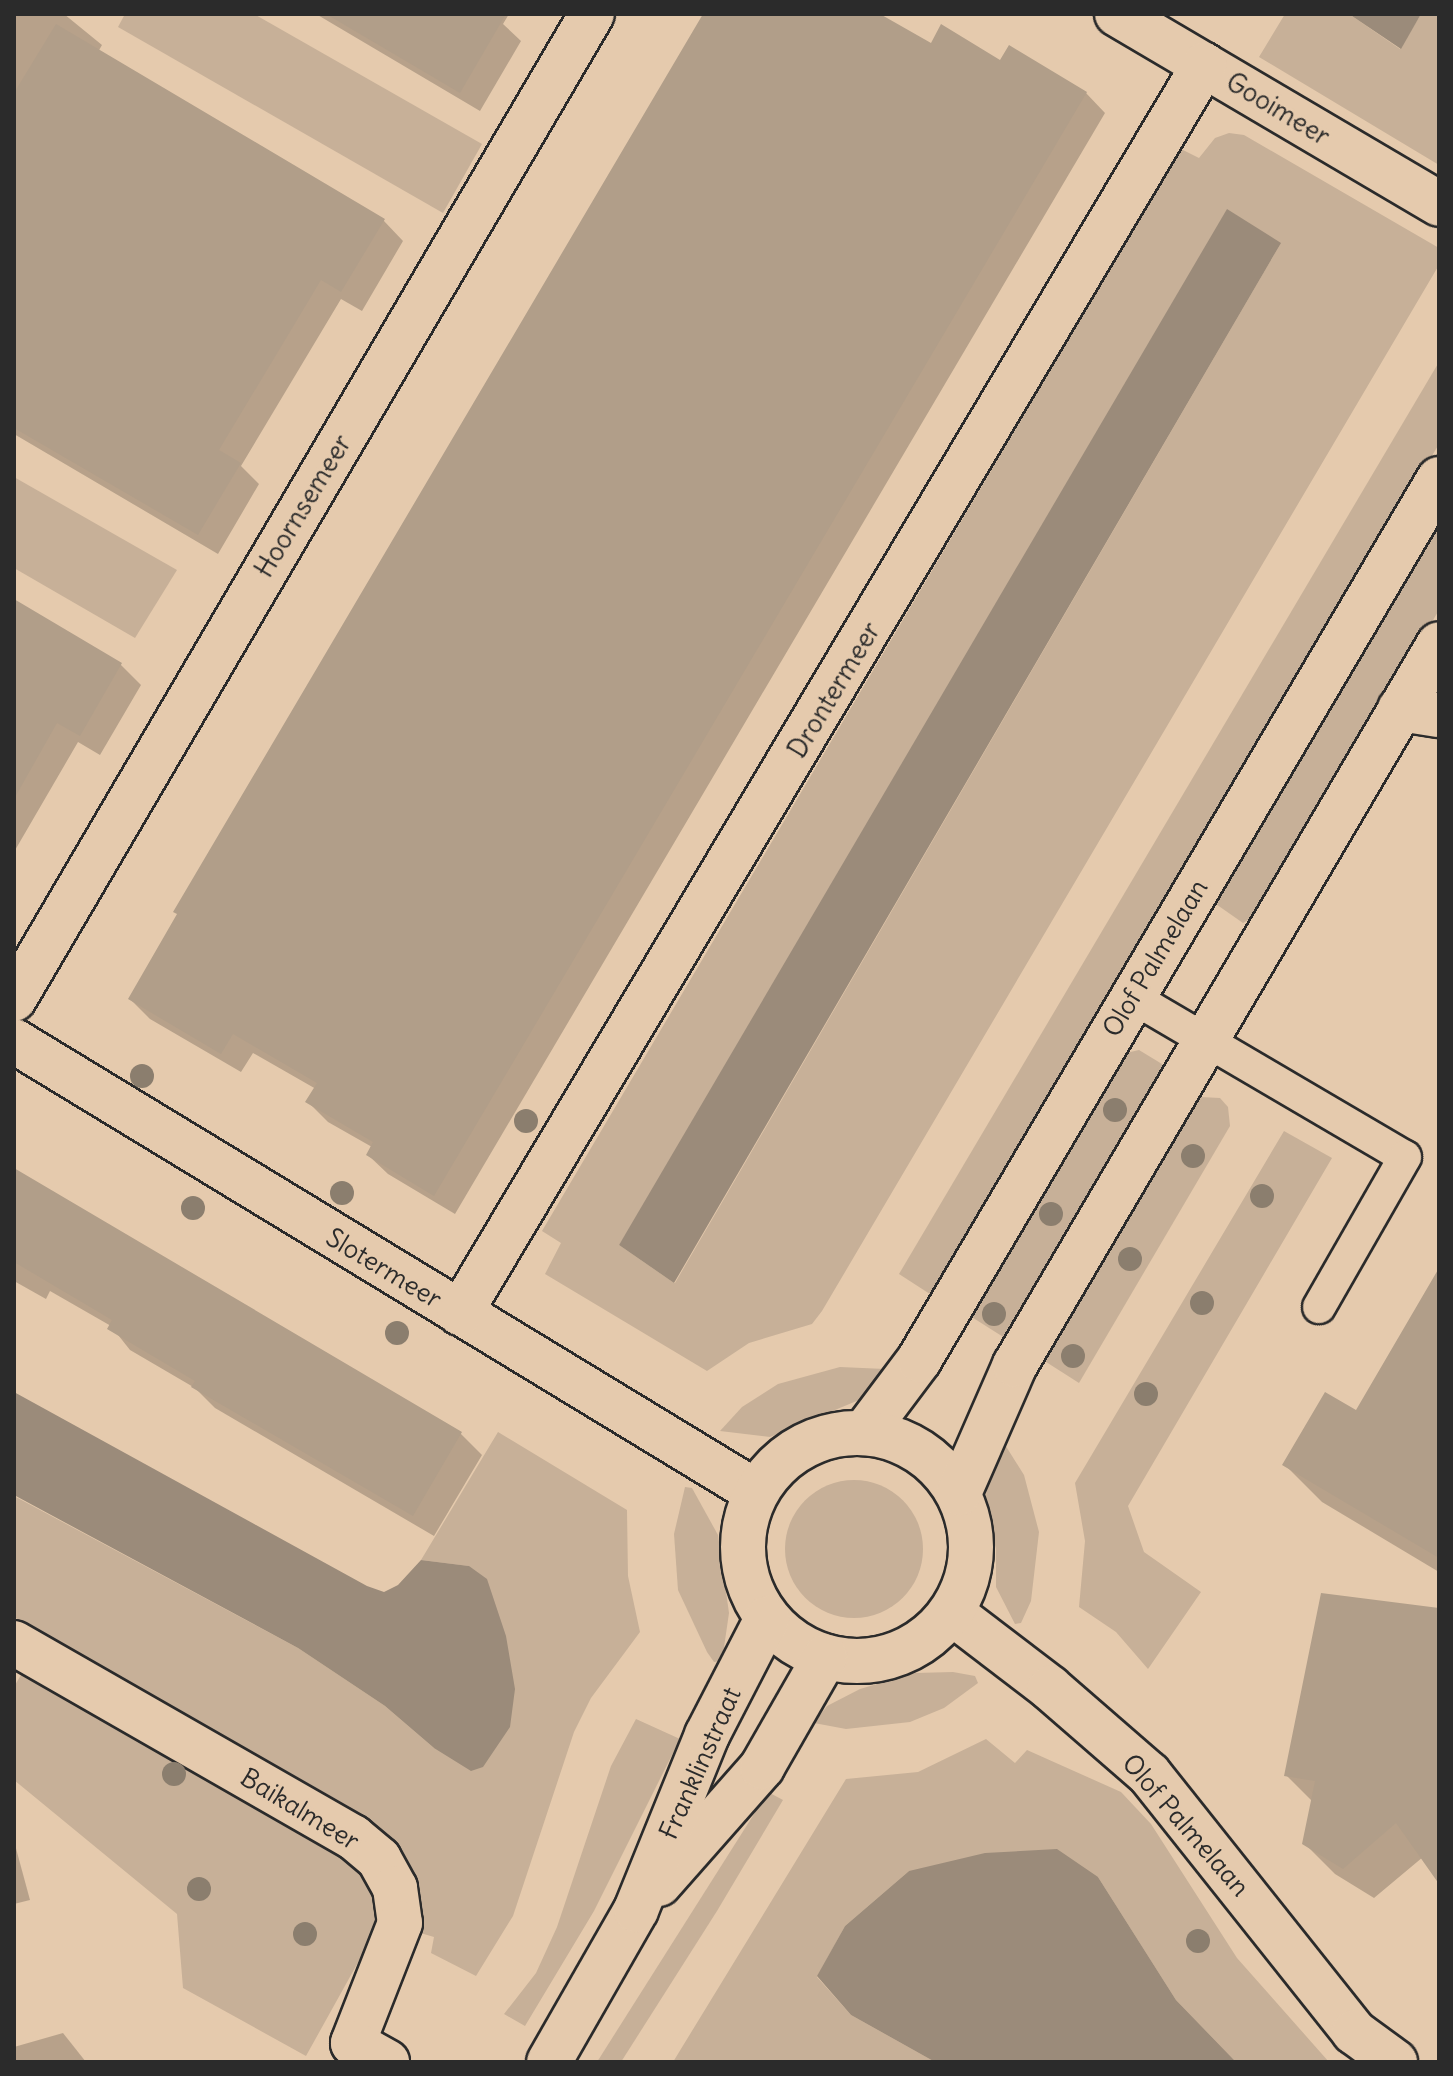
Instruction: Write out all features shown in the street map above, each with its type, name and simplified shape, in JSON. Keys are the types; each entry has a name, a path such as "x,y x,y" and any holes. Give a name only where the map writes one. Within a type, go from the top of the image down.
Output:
{"street":[{"name":"Hoornsemeer","path":"14,999 592,14"},
{"name":"Gooimeer","path":"1117,14 1439,204"},
{"name":"Drontermeer","path":"460,1313 1204,65"},
{"name":"Olof Palmelaan","path":"865,1432 919,1360 1439,479"},
{"path":"959,1493 1015,1365 1205,1041 1420,712 1439,644"},
{"name":"Slotermeer","path":"14,1041 756,1492"},
{"path":"865,1432 903,1441 935,1463 959,1493 971,1533 969,1575 952,1613 927,1639 895,1656 860,1662 825,1657 793,1643 767,1619 751,1590 743,1557 745,1524 756,1492 775,1466 802,1446 832,1435 865,1432"},
{"name":"Olof Palmelaan","path":"952,1613 1050,1688 1149,1774 1354,2032 1395,2062"},
{"name":"Franklinstraat","path":"549,2062 636,1910 707,1735 767,1619"},
{"name":"Baikalmeer","path":"14,1643 353,1837 379,1859 395,1888 400,1923 353,2043 387,2062"},
{"name":"Franklinstraat","path":"636,1910 762,1767 825,1657"}],"lane":[{"path":"1132,997 1405,1157 1319,1307"}],"shaded area":[{"path":"125,14 254,14 482,144 443,213 118,27"},
{"path":"1285,14 1349,14 1400,49 1421,14 1439,14 1439,165 1259,57"},
{"path":"1349,14 1421,14 1401,49"},
{"path":"1229,133 1244,135 1439,248 1439,265 822,1311 812,1324 749,1343 707,1371 545,1274 561,1243 542,1231 1181,149 1199,158 1215,138","holes":["1281,243 675,1283 619,1245"]},
{"path":"1227,209 1281,243 674,1283 619,1245"},
{"path":"1439,362 1439,444 933,1296 899,1274"},
{"path":"14,477 177,570 135,638 14,568"},
{"path":"1439,510 1439,610 1260,913 1243,923 1213,902"},
{"path":"1139,1050 1162,1064 1164,1071 1008,1340 967,1314 1080,1119 1126,1053"},
{"path":"1200,1097 1220,1098 1228,1107 1230,1126 1079,1383 1043,1360 1188,1102"},
{"path":"1284,1131 1332,1158 1128,1506 1144,1552 1201,1592 1148,1669 1116,1632 1079,1607 1085,1541 1075,1483"},
{"path":"840,1367 885,1369 885,1373 859,1400 770,1437 720,1431 742,1407 778,1384"},
{"path":"14,1392 367,1586 384,1592 398,1585 421,1560 469,1566 487,1579 506,1636 515,1689 510,1727 483,1767 471,1771 434,1748 385,1706 298,1648 14,1495"},
{"path":"498,1432 627,1510 628,1576 640,1632 591,1698 574,1732 513,1916 476,1976 431,1953 434,1937 417,1932 347,1812 350,1807 14,1617 14,1496 298,1648 385,1706 434,1748 469,1566 421,1560"},
{"path":"1002,1440 1024,1475 1039,1532 1031,1601 1021,1623 1015,1624 996,1587 996,1549 985,1508 989,1461"},
{"path":"854,1480 881,1485 903,1500 918,1522 923,1549 918,1576 903,1598 881,1613 854,1618 827,1613 805,1598 790,1576 785,1549 790,1522 805,1500 827,1485"},
{"path":"685,1487 692,1488 718,1535 729,1613 722,1661 714,1662 707,1652 678,1590 674,1534"},
{"path":"26,1666 354,1854 381,1909 376,1930 306,2056 183,1988 177,1914 14,1780 14,1687"},
{"path":"953,1672 975,1676 978,1683 944,1708 910,1722 846,1729 814,1723 827,1706 860,1689 915,1673"},
{"path":"636,1719 680,1739 594,1911 525,2026 504,2014 536,1973 557,1927 611,1766"},
{"path":"986,1739 1015,1763 1027,1750 1121,1792 1151,1824 1237,1958 1329,2062 1236,2062 1176,2000 1098,1877 909,1871 845,1926 817,1977 851,2015 935,2062 673,2062 846,1779 918,1772"},
{"path":"768,1792 783,1800 717,1911 621,2062 597,2062"},
{"path":"1057,1849 1098,1877 1176,2000 1236,2062 935,2062 851,2015 817,1976 845,1926 909,1871 985,1853"}],"building":[{"path":"326,14 506,14 460,93"},
{"path":"703,14 880,14 931,43 941,24 1000,60 1009,45 1087,92 434,1196 366,1155 373,1142 305,1102 317,1083 233,1034 221,1054 128,999 177,914 173,912"},
{"path":"56,24 385,219 341,292 321,280 219,450 241,463 198,535 14,428 14,93"},
{"path":"14,599 122,663 80,736 57,723 14,799"},
{"path":"14,1168 462,1432 413,1516 191,1387 195,1381 107,1329 112,1320 14,1262"},
{"path":"1439,1268 1439,1558 1282,1465 1325,1392 1356,1410"},
{"path":"1321,1593 1439,1608 1439,1884 1396,1823 1343,1869 1302,1844 1315,1781 1284,1776"}]}
